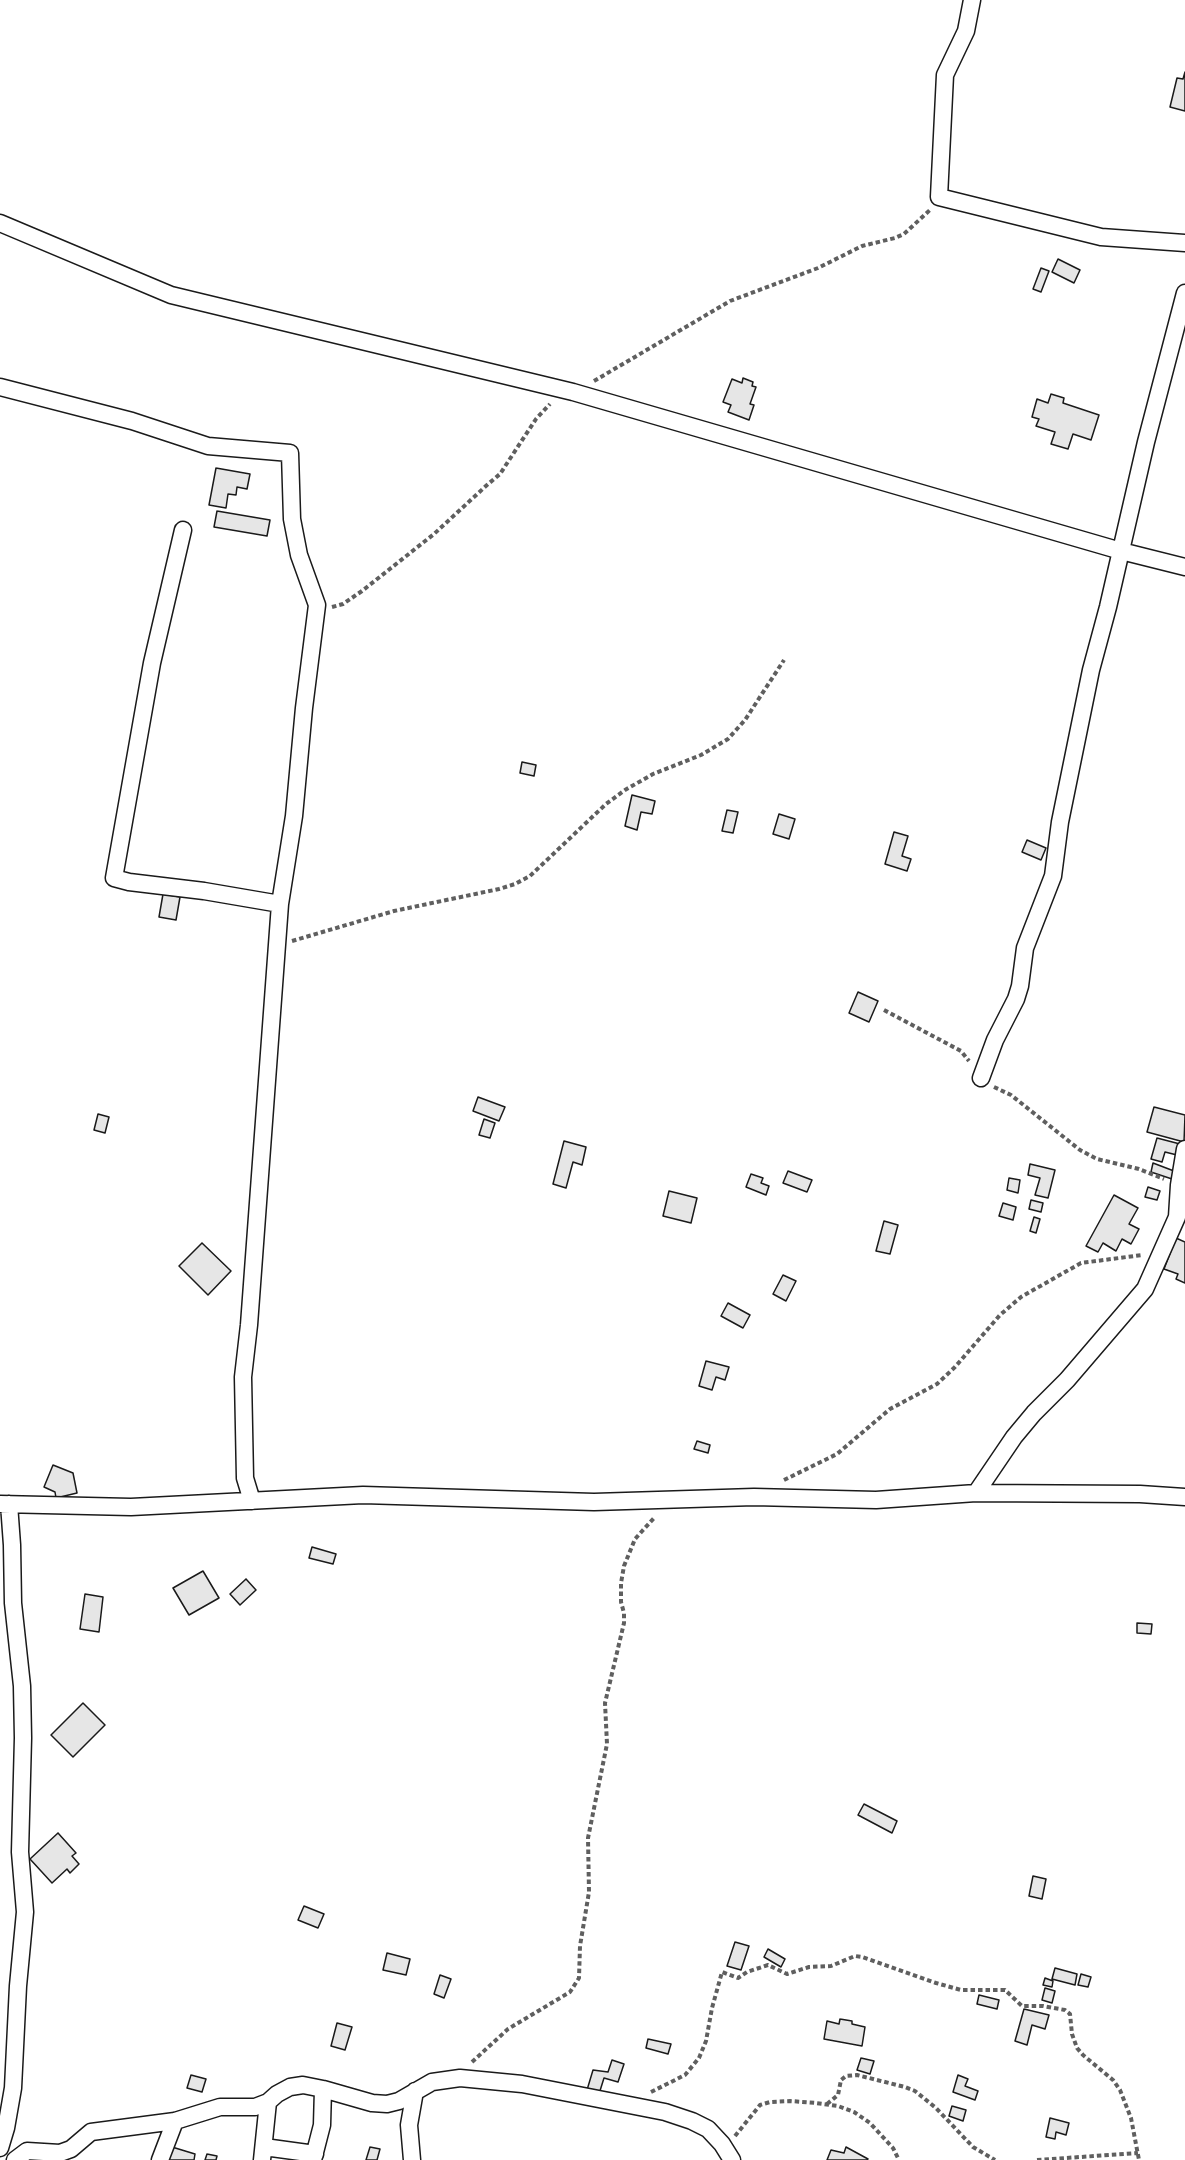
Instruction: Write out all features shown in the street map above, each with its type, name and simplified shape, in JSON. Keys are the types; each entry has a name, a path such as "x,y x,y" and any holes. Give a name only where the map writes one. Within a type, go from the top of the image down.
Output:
{"street":[{"path":"972,0 966,30 945,75 939,197 1101,237 1185,243"},
{"path":"0,223 171,295 573,392 1121,551 1185,567"},
{"path":"981,1078 995,1040 1016,999 1025,948 1053,876 1062,811 1091,670 1185,293"},
{"path":"0,387 132,421 208,446 290,453 292,519 299,555 317,605 294,816 280,904 249,1325 243,1377 245,1478 252,1501"},
{"path":"183,530 152,663 114,878 280,904"},
{"path":"976,1493 1014,1437 1034,1413 1068,1380 1145,1289 1177,1218 1179,1185 1185,1149"},
{"path":"0,2148 13,2088 18,1986 25,1911 20,1852 24,1738 22,1686 13,1603 12,1545 5,1504 131,1507 363,1495 594,1502 754,1497 876,1500 976,1493 1140,1494 1185,1497"},
{"path":"15,2160 27,2151 60,2153 71,2149 92,2132 175,2121 220,2107 255,2107 268,2102 290,2087 303,2085 372,2103 387,2104 399,2101 432,2082 450,2078 522,2084 665,2112 708,2129 729,2155"},
{"path":"268,2102 263,2154 314,2157 322,2125 323,2089"},
{"path":"412,2160 409,2126 415,2091"},
{"path":"160,2160 175,2121"}],"path":[{"path":"278,946 394,911 499,889 530,876 606,804 625,790 653,774 701,755 728,739 746,720 784,660"},
{"path":"884,1010 962,1052 987,1085 1011,1095 1080,1150 1097,1159 1139,1169 1179,1185"},
{"path":"783,1480 837,1454 890,1409 937,1384 955,1367 1000,1315 1021,1297 1081,1263 1160,1252"},
{"path":"450,2078 482,2054 508,2029 562,1998 576,1985 579,1978 580,1946 589,1892 588,1838 607,1744 605,1703 624,1623 621,1602 624,1566 635,1539 651,1520 678,1499"},
{"path":"645,2092 663,2087 686,2075 699,2058 706,2041 722,1972 738,1978 747,1972 768,1965 787,1974 809,1967 831,1966 855,1956 961,1990 1005,1990 1022,2006 1043,2006 1065,2010 1070,2014 1072,2034 1077,2048 1113,2080 1120,2090 1131,2118 1139,2160"},
{"path":"827,2104 838,2095 842,2080 846,2076 857,2075 905,2087 915,2091 936,2108 973,2147 995,2160"},
{"path":"729,2155 759,2105 790,2101 827,2104 854,2112 870,2122 888,2141 899,2160"},
{"path":"1037,2160 1138,2154"}],"building":[{"path":"1185,72 1185,111 1170,107 1177,78 1183,79"},
{"path":"1058,259 1080,270 1074,283 1052,272"},
{"path":"1041,268 1049,271 1041,292 1033,289"},
{"path":"743,378 753,382 752,386 756,387 750,404 754,405 749,420 728,412 731,405 723,402 732,379 742,383"},
{"path":"1051,394 1064,398 1063,403 1099,415 1091,440 1073,434 1068,449 1051,444 1055,432 1036,426 1039,419 1032,417 1037,399 1048,403"},
{"path":"216,468 250,474 247,489 237,487 236,495 228,494 226,508 209,505"},
{"path":"217,511 270,520 267,536 214,527"},
{"path":"522,762 536,765 534,776 520,773"},
{"path":"632,795 655,801 652,814 641,812 637,830 625,826"},
{"path":"727,810 738,812 733,833 722,831"},
{"path":"779,814 795,819 789,839 773,834"},
{"path":"894,832 908,836 902,856 911,859 907,871 885,864"},
{"path":"1027,840 1046,848 1041,860 1022,852"},
{"path":"163,894 180,897 176,920 159,917"},
{"path":"858,992 878,1001 869,1022 849,1013"},
{"path":"478,1097 505,1107 499,1121 473,1111"},
{"path":"1154,1107 1185,1115 1184,1142 1147,1132"},
{"path":"98,1114 109,1117 105,1133 94,1130"},
{"path":"484,1119 495,1123 490,1138 479,1135"},
{"path":"1157,1138 1180,1144 1177,1155 1165,1152 1162,1162 1151,1159"},
{"path":"564,1141 586,1147 582,1165 573,1162 566,1188 553,1184"},
{"path":"1153,1163 1174,1171 1172,1179 1151,1172"},
{"path":"1030,1164 1055,1170 1048,1198 1035,1195 1040,1178 1028,1175"},
{"path":"788,1171 812,1180 807,1192 783,1183"},
{"path":"751,1174 763,1178 761,1183 769,1186 766,1195 746,1187"},
{"path":"1009,1178 1020,1180 1018,1193 1007,1190"},
{"path":"1148,1187 1160,1191 1157,1200 1145,1197"},
{"path":"669,1191 697,1198 691,1223 663,1216"},
{"path":"1114,1195 1138,1208 1129,1224 1139,1229 1131,1244 1122,1239 1116,1251 1103,1243 1098,1252 1086,1246"},
{"path":"1031,1200 1043,1203 1041,1212 1029,1209"},
{"path":"1003,1203 1016,1207 1013,1220 999,1216"},
{"path":"1034,1217 1040,1219 1036,1233 1030,1231"},
{"path":"884,1221 898,1225 890,1254 876,1251"},
{"path":"1176,1238 1185,1242 1185,1283 1176,1279 1178,1274 1164,1269"},
{"path":"202,1243 231,1271 208,1295 179,1266"},
{"path":"783,1275 796,1281 786,1301 773,1294"},
{"path":"728,1303 750,1315 743,1328 721,1316"},
{"path":"706,1361 729,1367 725,1380 716,1377 712,1390 699,1386"},
{"path":"697,1441 710,1445 708,1453 694,1449"},
{"path":"53,1465 73,1473 77,1493 56,1498 55,1492 44,1487"},
{"path":"312,1547 336,1554 333,1564 309,1558"},
{"path":"203,1571 219,1598 189,1615 173,1588"},
{"path":"246,1579 256,1590 240,1605 230,1594"},
{"path":"85,1594 103,1597 99,1632 80,1629"},
{"path":"1137,1623 1152,1624 1151,1634 1137,1633"},
{"path":"83,1703 105,1725 73,1757 51,1735"},
{"path":"864,1804 897,1821 892,1833 858,1815"},
{"path":"58,1833 76,1853 72,1856 79,1864 70,1873 67,1869 52,1883 30,1859"},
{"path":"1033,1876 1046,1879 1042,1899 1029,1896"},
{"path":"304,1906 324,1914 318,1928 298,1920"},
{"path":"735,1942 749,1946 741,1970 727,1966"},
{"path":"768,1949 785,1959 781,1967 764,1957"},
{"path":"387,1953 410,1959 406,1975 383,1970"},
{"path":"1055,1968 1077,1974 1075,1985 1052,1979"},
{"path":"1081,1974 1091,1977 1088,1987 1078,1985"},
{"path":"440,1975 451,1979 444,1998 434,1994"},
{"path":"1045,1978 1053,1981 1052,1987 1043,1985"},
{"path":"1045,1988 1055,1991 1052,2003 1042,2000"},
{"path":"979,1995 999,2000 997,2009 977,2004"},
{"path":"1024,2009 1049,2015 1045,2029 1032,2025 1027,2045 1015,2041"},
{"path":"840,2019 865,2027 862,2046 824,2039 827,2021 839,2024"},
{"path":"337,2023 352,2027 345,2050 331,2046"},
{"path":"648,2039 671,2044 668,2054 646,2048"},
{"path":"861,2058 874,2061 870,2074 857,2070"},
{"path":"612,2060 624,2064 618,2082 604,2078 599,2094 587,2090 593,2070 608,2072"},
{"path":"191,2075 206,2079 202,2092 187,2088"},
{"path":"958,2075 968,2079 965,2086 978,2091 975,2100 953,2092"},
{"path":"952,2106 966,2110 963,2121 949,2116"},
{"path":"1050,2118 1069,2123 1066,2135 1056,2132 1055,2139 1046,2137"},
{"path":"172,2147 195,2154 194,2160 169,2160"},
{"path":"370,2147 380,2149 377,2160 366,2160"},
{"path":"846,2147 868,2159 827,2160 831,2150 844,2153"},
{"path":"207,2154 217,2156 216,2160 205,2160"}]}
